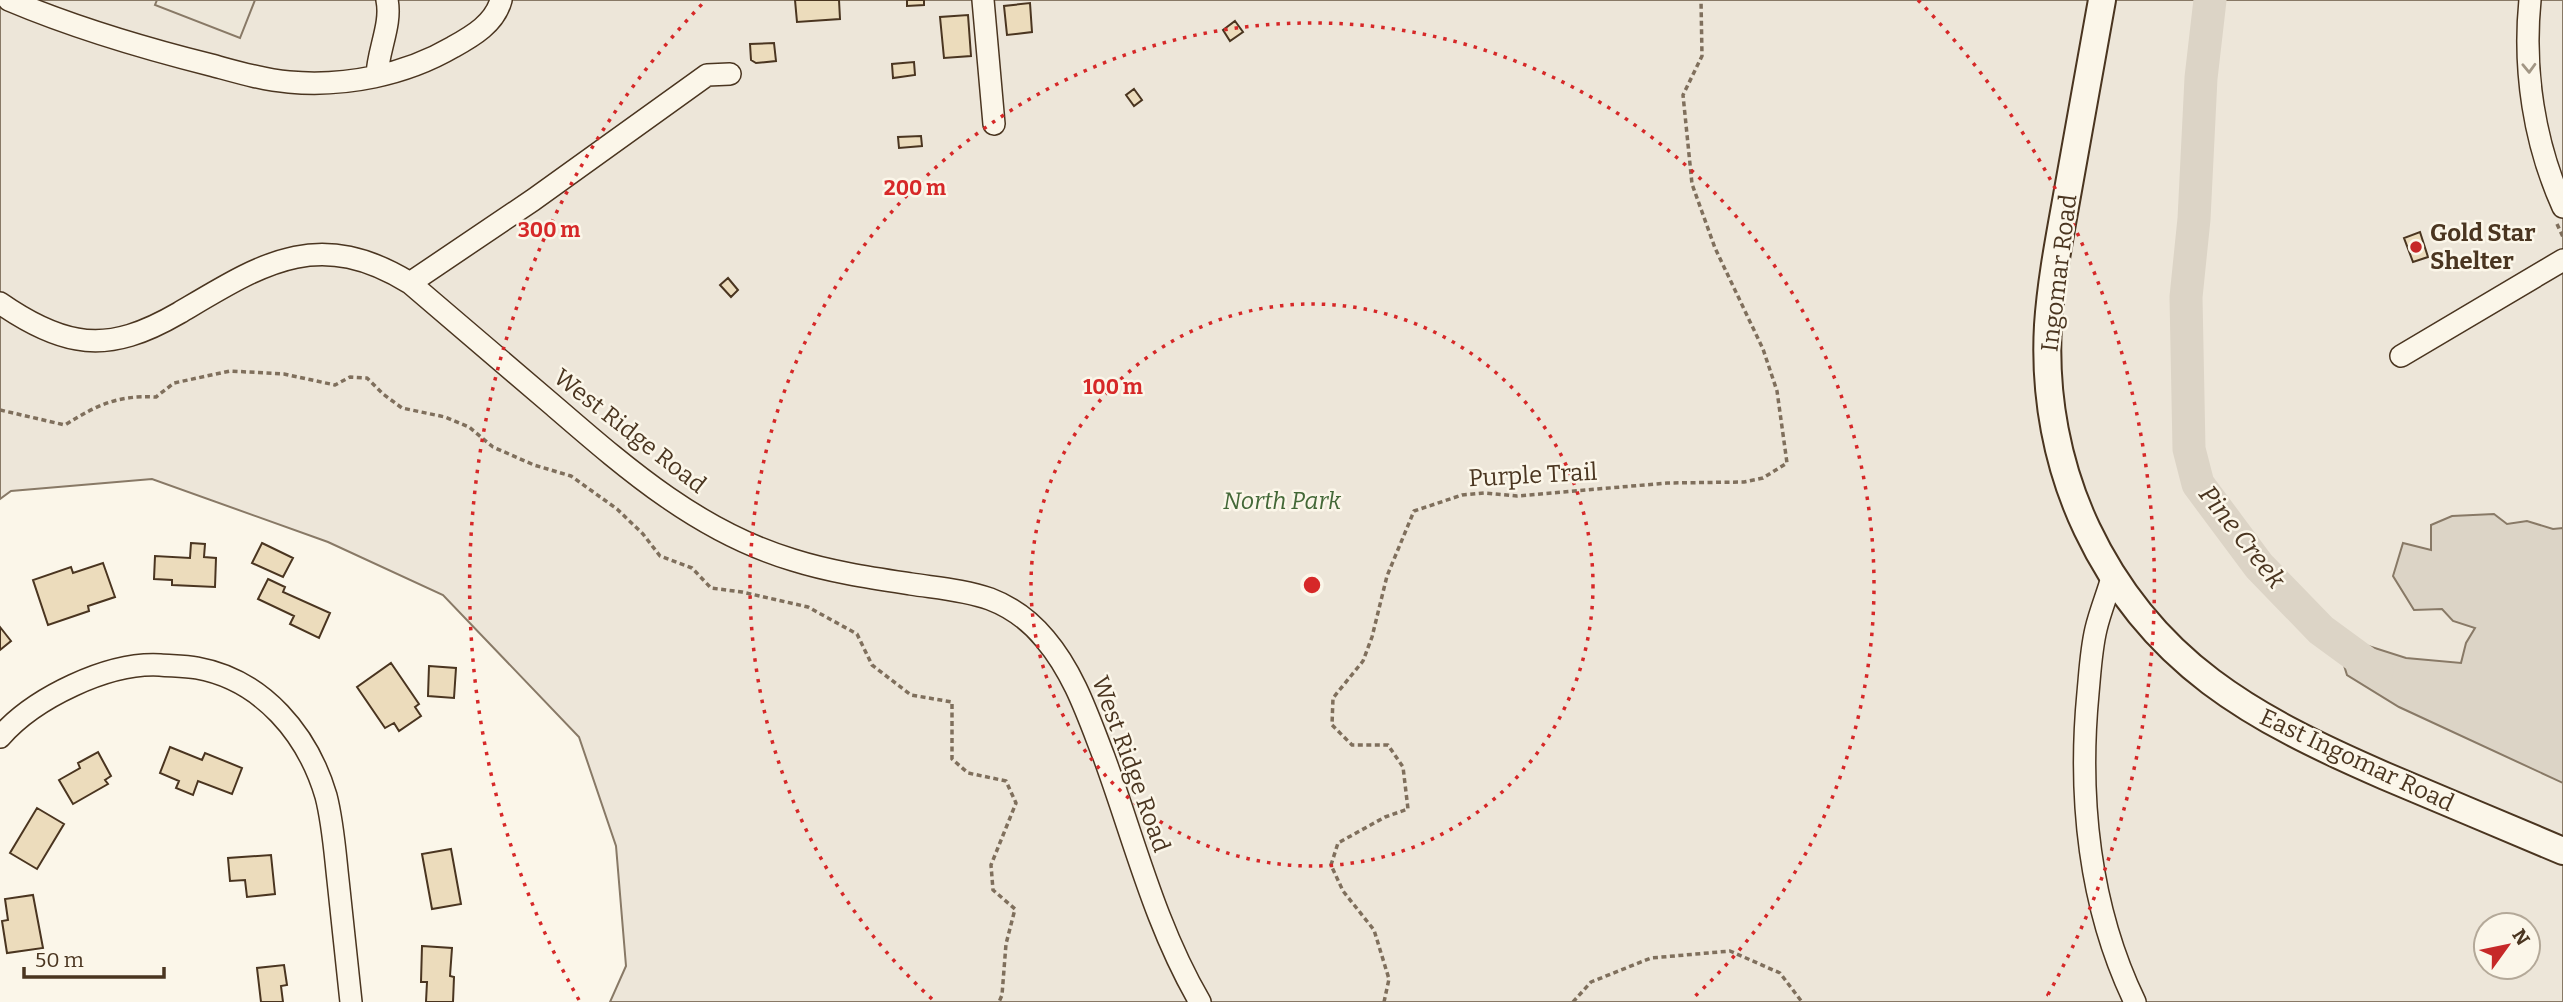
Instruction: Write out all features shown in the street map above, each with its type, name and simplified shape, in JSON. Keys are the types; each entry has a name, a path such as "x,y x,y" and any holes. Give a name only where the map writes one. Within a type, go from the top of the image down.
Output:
{"main road":[{"name":"Ingomar Road","path":"2102,0 2056,255 2048,326 2048,364 2055,435 2065,472 2077,509 2112,578"},
{"name":"East Ingomar Road","path":"2112,578 2146,623 2169,647 2222,692 2257,715 2343,758 2563,851"}],"street":[{"path":"9,0 141,47 262,78 318,83 377,75 429,61 475,34 491,20 501,0"},
{"path":"377,75 378,55 388,21 387,0"},
{"path":"983,0 994,124"},
{"path":"2530,0 2529,82 2544,153 2563,207"},
{"path":"410,283 533,200 707,75 730,74"},
{"name":"West Ridge Road","path":"0,303 37,326 79,340 103,340 145,331 254,270 304,255 334,254 371,262 410,283 651,488 708,525 793,560 825,569 969,594 991,600 1011,610 1031,625 1059,657 1087,710 1153,901 1175,955 1200,1002"},
{"path":"2401,356 2563,260"},
{"path":"2112,578 2096,629 2092,652 2085,737 2086,805 2089,841 2099,896 2114,952 2135,1002"},
{"path":"0,737 31,709 51,696 127,667 150,664 196,668 217,673 257,693 277,710 302,739 326,797 351,1002"}],"path":[{"name":"Purple Trail","path":"1384,1002 1390,979 1374,930 1343,891 1331,865 1338,843 1385,817 1408,809 1403,767 1388,745 1352,745 1332,725 1333,698 1363,661 1385,584 1414,511 1462,495 1484,493 1517,496 1667,483 1744,482 1763,478 1787,463 1777,391 1763,349 1715,248 1692,184 1683,95 1702,56 1701,0"},
{"path":"0,410 65,425 96,405 135,396 156,397 174,383 230,371 284,374 335,385 350,377 367,378 402,408 445,417 469,427 493,447 534,465 571,476 617,509 643,534 660,556 692,568 711,588 808,607 857,634 872,665 912,695 952,702 952,759 968,773 1006,781 1016,803 991,865 993,890 1015,909 1006,944 999,1002"},
{"path":"1573,1002 1591,982 1651,958 1730,951 1780,973 1802,1002"}],"green space":[{"name":"North Park","path":"0,0 2563,0 2563,1002 610,1002 626,966 616,846 579,737 443,595 328,542 152,479 11,491 0,499"}],"shaded area":[{"path":"157,0 255,0 240,38 155,5"},
{"path":"2494,514 2507,524 2527,521 2553,529 2563,528 2563,783 2399,707 2347,675 2338,646 2353,641 2406,658 2461,663 2466,643 2475,628 2453,621 2442,609 2414,610 2393,576 2403,543 2431,550 2431,525 2452,516"}],"building":[{"path":"795,0 839,0 840,19 797,22"},
{"path":"907,0 924,0 924,5 907,6"},
{"path":"1030,3 1032,32 1007,35 1004,6"},
{"path":"968,15 971,56 944,58 940,17"},
{"path":"1235,21 1243,32 1230,41 1223,30"},
{"path":"774,43 776,61 756,63 751,60 750,44"},
{"path":"914,62 915,75 893,78 892,64"},
{"path":"1134,89 1142,100 1134,106 1126,95"},
{"path":"921,136 922,146 899,148 898,137"},
{"name":"Gold Star Shelter","path":"2420,232 2428,257 2413,262 2404,238"},
{"path":"728,278 738,290 731,297 720,285"},
{"path":"191,543 205,544 204,557 216,558 215,587 172,585 172,580 154,579 155,556 190,558"},
{"path":"262,543 293,558 283,577 252,563"},
{"path":"103,563 115,597 88,606 89,611 48,625 33,580 71,567 73,573"},
{"path":"268,579 285,587 283,592 330,613 319,638 290,624 294,616 258,599"},
{"path":"0,627 11,641 0,650"},
{"path":"391,663 419,704 415,707 421,716 399,731 394,723 385,728 357,687"},
{"path":"429,666 456,668 454,698 428,696"},
{"path":"170,747 202,760 205,753 242,768 232,794 198,781 193,795 176,788 179,781 160,773"},
{"path":"98,752 111,776 105,780 108,784 73,804 59,780 80,768 78,763"},
{"path":"37,808 64,824 37,869 10,853"},
{"path":"451,849 461,904 432,909 422,854"},
{"path":"271,855 275,894 247,897 245,880 230,881 228,858"},
{"path":"33,895 43,948 7,953 2,921 8,920 5,899"},
{"path":"422,946 452,948 450,976 454,977 453,1002 426,1002 427,982 421,982"},
{"path":"284,965 287,985 281,986 283,1002 261,1002 257,968"}],"waterway":[{"name":"Pine Creek","path":"2210,0 2201,78 2194,219 2186,297 2189,449 2198,484 2259,566 2321,630 2377,671"}],"place":[{"name":"Gold Star Shelter","path":"2416,247"}]}
